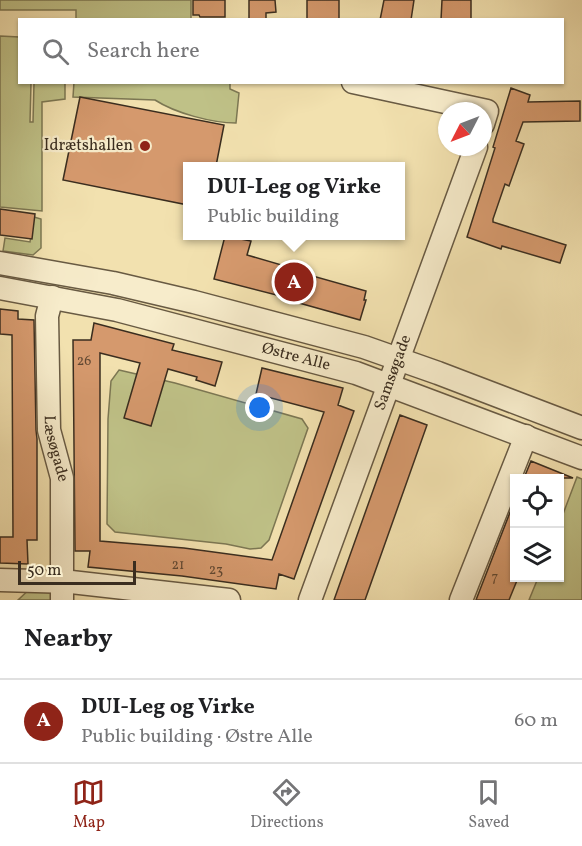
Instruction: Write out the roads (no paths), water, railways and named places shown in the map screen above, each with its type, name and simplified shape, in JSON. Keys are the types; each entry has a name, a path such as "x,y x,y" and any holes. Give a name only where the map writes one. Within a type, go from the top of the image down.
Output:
{"street":[{"path":"362,84 445,102"},
{"name":"Samsøgade","path":"310,600 473,156"},
{"name":"Østre Alle","path":"0,263 113,283 195,302 364,347 582,428"},
{"name":"Østre Alle","path":"0,288 117,310 356,373 582,458"},
{"name":"Læsøgade","path":"52,297 47,316 49,430 62,478 62,591"},
{"path":"461,600 526,436"},
{"path":"0,580 62,591 229,600"}],"place":[{"name":"Idrætshallen","path":"145,146"},
{"name":"DUI-Leg og Virke","path":"294,282"}]}
